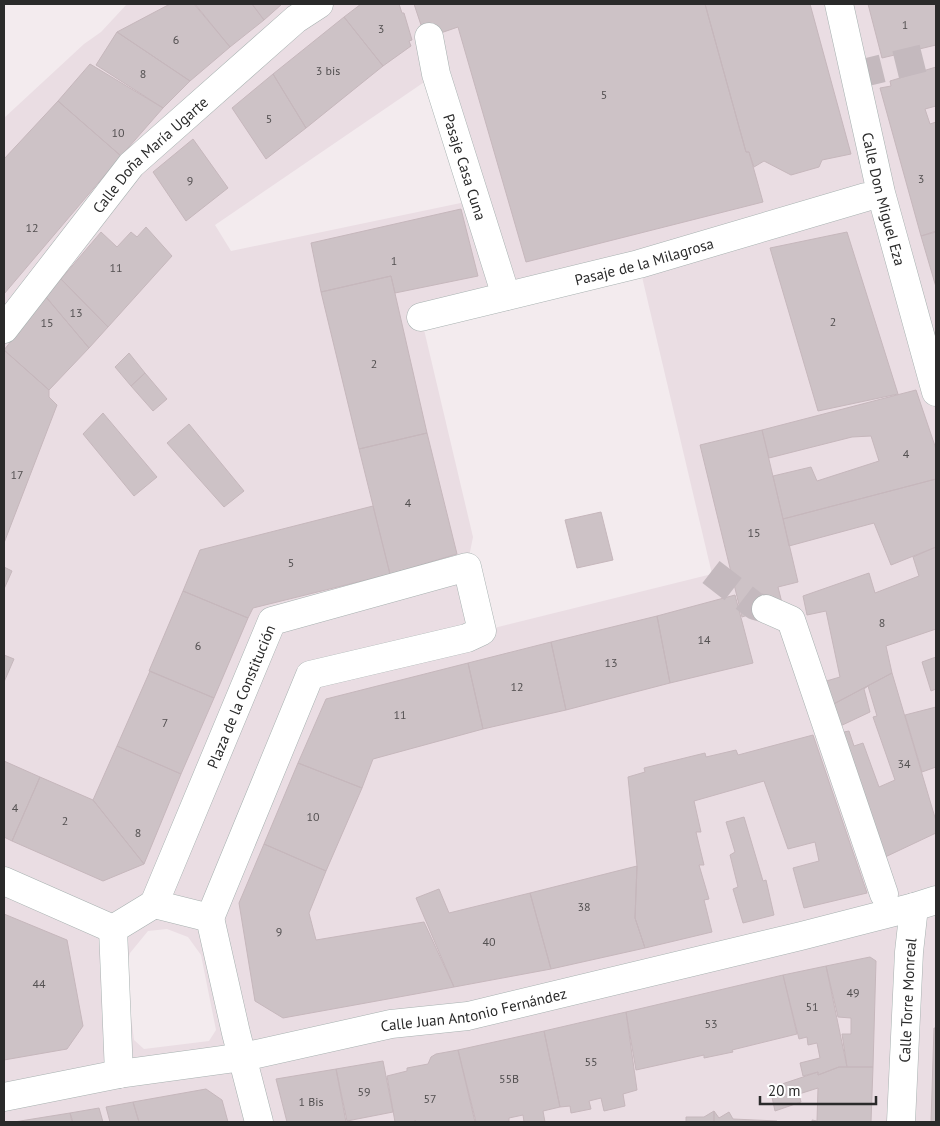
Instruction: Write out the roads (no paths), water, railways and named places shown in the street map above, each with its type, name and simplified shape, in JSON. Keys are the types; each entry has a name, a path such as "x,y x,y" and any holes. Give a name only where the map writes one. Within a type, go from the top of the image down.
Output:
{"street":[{"name":"Calle Doña María Ugarte","path":"4,329 131,164 296,19 319,4"},
{"name":"Calle Don Miguel Eza","path":"839,4 881,193 936,392"},
{"name":"Pasaje Casa Cuna","path":"429,37 436,74 506,296"},
{"name":"Pasaje de la Milagrosa","path":"421,317 639,264 866,197"},
{"name":"Plaza de la Constitución","path":"154,904 272,621 466,567 482,631 467,638 310,675 210,918"},
{"path":"766,609 791,620 884,894"},
{"path":"4,881 113,929"},
{"path":"113,929 154,904 210,918 259,1122"},
{"name":"Calle Juan Antonio Fernández","path":"4,1097 119,1074 242,1057 391,1024 468,1016 925,904"},
{"name":"Calle Torre Monreal","path":"901,1122 909,952 925,904"},
{"path":"113,929 119,1074"}],"tunnel":[{"path":"855,75 936,55"},
{"path":"711,572 755,606 766,609"}]}
